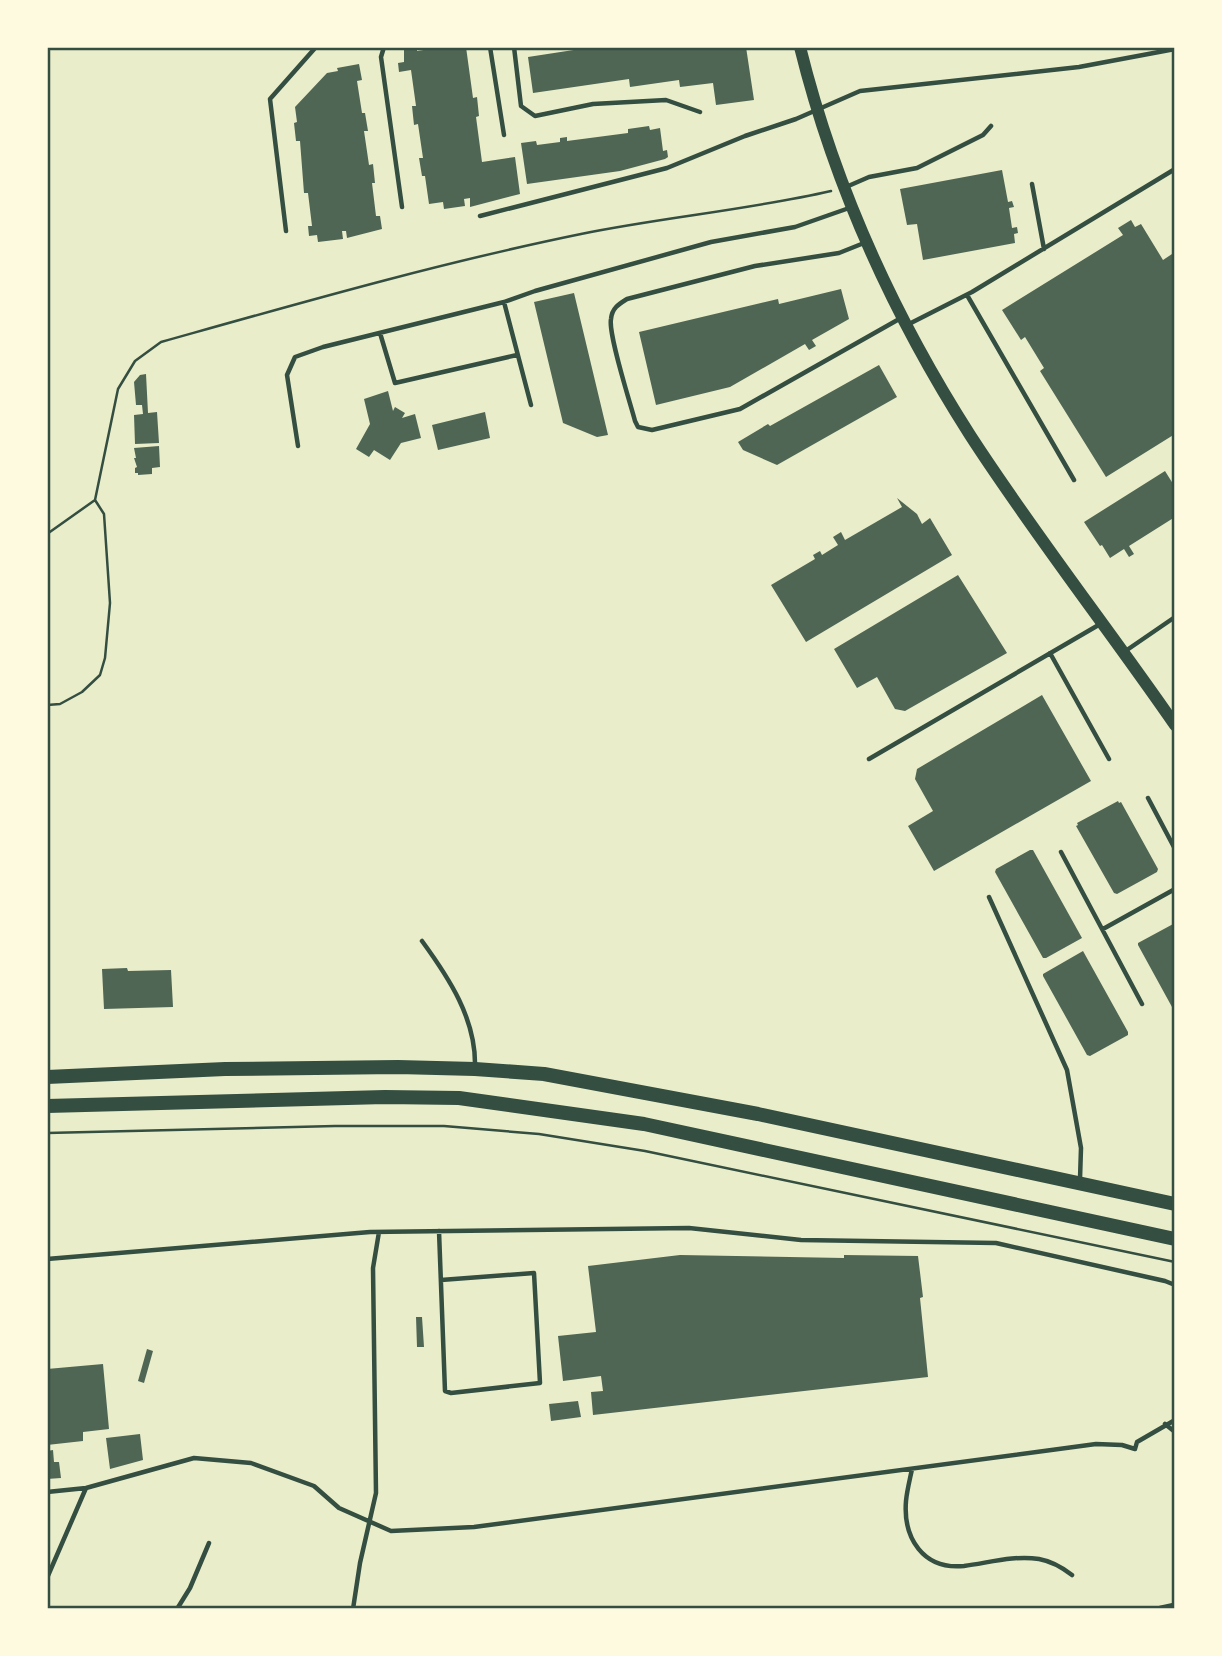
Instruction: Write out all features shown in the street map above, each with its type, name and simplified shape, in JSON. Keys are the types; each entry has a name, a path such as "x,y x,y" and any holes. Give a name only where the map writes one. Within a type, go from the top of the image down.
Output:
{"main road":[{"path":"47,1077 225,1069 398,1067 544,1074 758,1114 1175,1204"},
{"path":"47,1106 384,1097 459,1098 644,1124 1175,1239"}],"street":[{"path":"800,47 845,187 904,321 970,434 1175,725"},
{"path":"1161,1609 1175,1606"}],"lane":[{"path":"286,231 270,99 316,47"},
{"path":"384,47 380,57 402,207"},
{"path":"490,47 504,135"},
{"path":"514,47 522,106 535,116 593,104 641,100 666,100 700,112"},
{"path":"480,216 667,168 745,135 796,119 860,92 1079,67 1175,49"},
{"path":"845,187 869,177 917,168 983,135 991,126"},
{"path":"867,242 839,253 755,266 627,299 619,304 614,309 610,327 635,421 645,430 652,430 740,408 904,321 967,295 1175,170"},
{"path":"1032,184 1044,249"},
{"path":"298,446 287,375 296,357 323,347 504,302 711,242 795,227 853,207"},
{"path":"967,295 1074,480"},
{"path":"504,302 531,405"},
{"path":"380,333 396,383 517,355"},
{"path":"1124,652 1175,617"},
{"path":"869,759 1102,622"},
{"path":"1050,653 1109,759"},
{"path":"1148,798 1175,849"},
{"path":"1061,852 1142,1004"},
{"path":"1103,929 1175,889"},
{"path":"989,897 1067,1070 1081,1148 1079,1184"},
{"path":"422,941 445,973 466,1014 476,1045 475,1069"},
{"path":"47,1259 370,1232 689,1228 801,1240 996,1243 1175,1285"},
{"path":"439,1231 445,1391 451,1393 540,1383 534,1273 441,1280"},
{"path":"354,1609 360,1563 376,1493 373,1268 379,1232"},
{"path":"47,1492 86,1488 194,1458 251,1463 314,1486 340,1508 391,1531 474,1527 1096,1444 1135,1448 1137,1442 1175,1420"},
{"path":"1165,1424 1175,1432"},
{"path":"912,1469 906,1502 908,1524 915,1547 933,1562 960,1566 1010,1558 1040,1559 1064,1568 1072,1575"},
{"path":"47,1578 86,1488"},
{"path":"177,1609 190,1588 209,1543"}],"path":[{"path":"47,534 95,500 118,389 135,361 161,342 438,266 583,233 790,201 845,187"},
{"path":"47,705 60,704 82,692 100,675 105,658 110,603 104,514 95,500"},
{"path":"47,1133 444,1126 539,1134 645,1151 1175,1262"}],"building":[{"path":"417,47 417,51 430,49 429,47 466,47 473,98 477,97 479,116 476,117 482,162 515,157 520,194 470,207 470,198 464,199 465,206 444,209 443,202 429,204 419,158 423,158 418,124 414,125 412,106 416,106 411,70 399,72 398,63 404,62 404,49"},
{"path":"593,47 746,47 754,100 716,105 713,83 680,87 679,80 630,87 629,79 533,93 528,57"},
{"path":"359,64 362,80 357,81 368,131 364,131 369,165 373,164 376,216 380,216 382,229 347,238 346,231 342,231 343,239 318,242 317,235 309,236 308,226 312,226 308,193 304,193 300,141 296,141 295,107 327,73 338,71 337,68"},
{"path":"649,126 650,130 660,128 663,151 667,150 668,157 665,159 620,171 527,184 521,143 536,141 537,145 560,142 560,138 567,137 567,141 628,133 628,129"},
{"path":"1002,170 1008,202 1012,201 1014,207 1009,208 1012,228 1017,227 1018,233 1014,234 1015,243 923,260 917,224 907,225 900,189"},
{"path":"1131,220 1135,227 1141,224 1163,260 1175,252 1175,434 1106,477 1040,371 1044,368 1025,337 1021,340 1002,310 1123,235 1118,228"},
{"path":"841,289 849,319 812,340 816,346 809,350 805,344 730,387 656,405 639,332 778,299 779,304"},
{"path":"574,293 608,435 597,437 563,423 534,302"},
{"path":"879,365 897,397 777,465 743,450 738,442 768,424 770,426"},
{"path":"146,374 148,413 157,412 159,443 135,444 134,415 143,414 142,405 136,405 134,382 140,375"},
{"path":"388,391 393,411 395,407 405,413 402,418 415,414 421,438 401,443 390,460 374,450 369,457 356,449 370,424 364,399"},
{"path":"485,412 490,438 438,450 432,425"},
{"path":"159,446 160,467 152,468 152,474 135,473 137,467 134,448"},
{"path":"1165,471 1175,487 1175,517 1129,546 1134,554 1129,557 1124,549 1110,558 1084,522"},
{"path":"897,498 917,514 922,524 930,518 952,555 806,642 771,585 815,559 813,555 820,551 822,555 838,545 833,537 841,532 845,540 902,507"},
{"path":"958,575 1007,653 905,711 895,709 877,677 857,688 834,649"},
{"path":"1042,695 1091,781 934,871 908,826 933,811 915,779 917,769"},
{"path":"1118,801 1158,869 1117,894 1076,826"},
{"path":"1033,850 1082,938 1046,958 1043,958 995,872"},
{"path":"1175,923 1175,1006 1172,1007 1138,943"},
{"path":"1083,951 1128,1032 1128,1035 1090,1056 1043,976"},
{"path":"127,968 128,971 171,970 173,1007 104,1009 102,969"},
{"path":"680,1255 844,1258 844,1255 918,1256 928,1377 593,1415 591,1392 603,1391 601,1376 563,1381 558,1336 596,1332 588,1266"},
{"path":"416,1317 422,1317 424,1347 417,1347"},
{"path":"147,1349 153,1351 144,1383 138,1381"},
{"path":"103,1364 109,1429 83,1432 83,1441 47,1445 47,1369"},
{"path":"578,1401 581,1417 551,1421 549,1404"},
{"path":"140,1434 143,1460 110,1469 106,1438"},
{"path":"53,1450 54,1462 59,1462 61,1478 47,1479 47,1451"}]}
